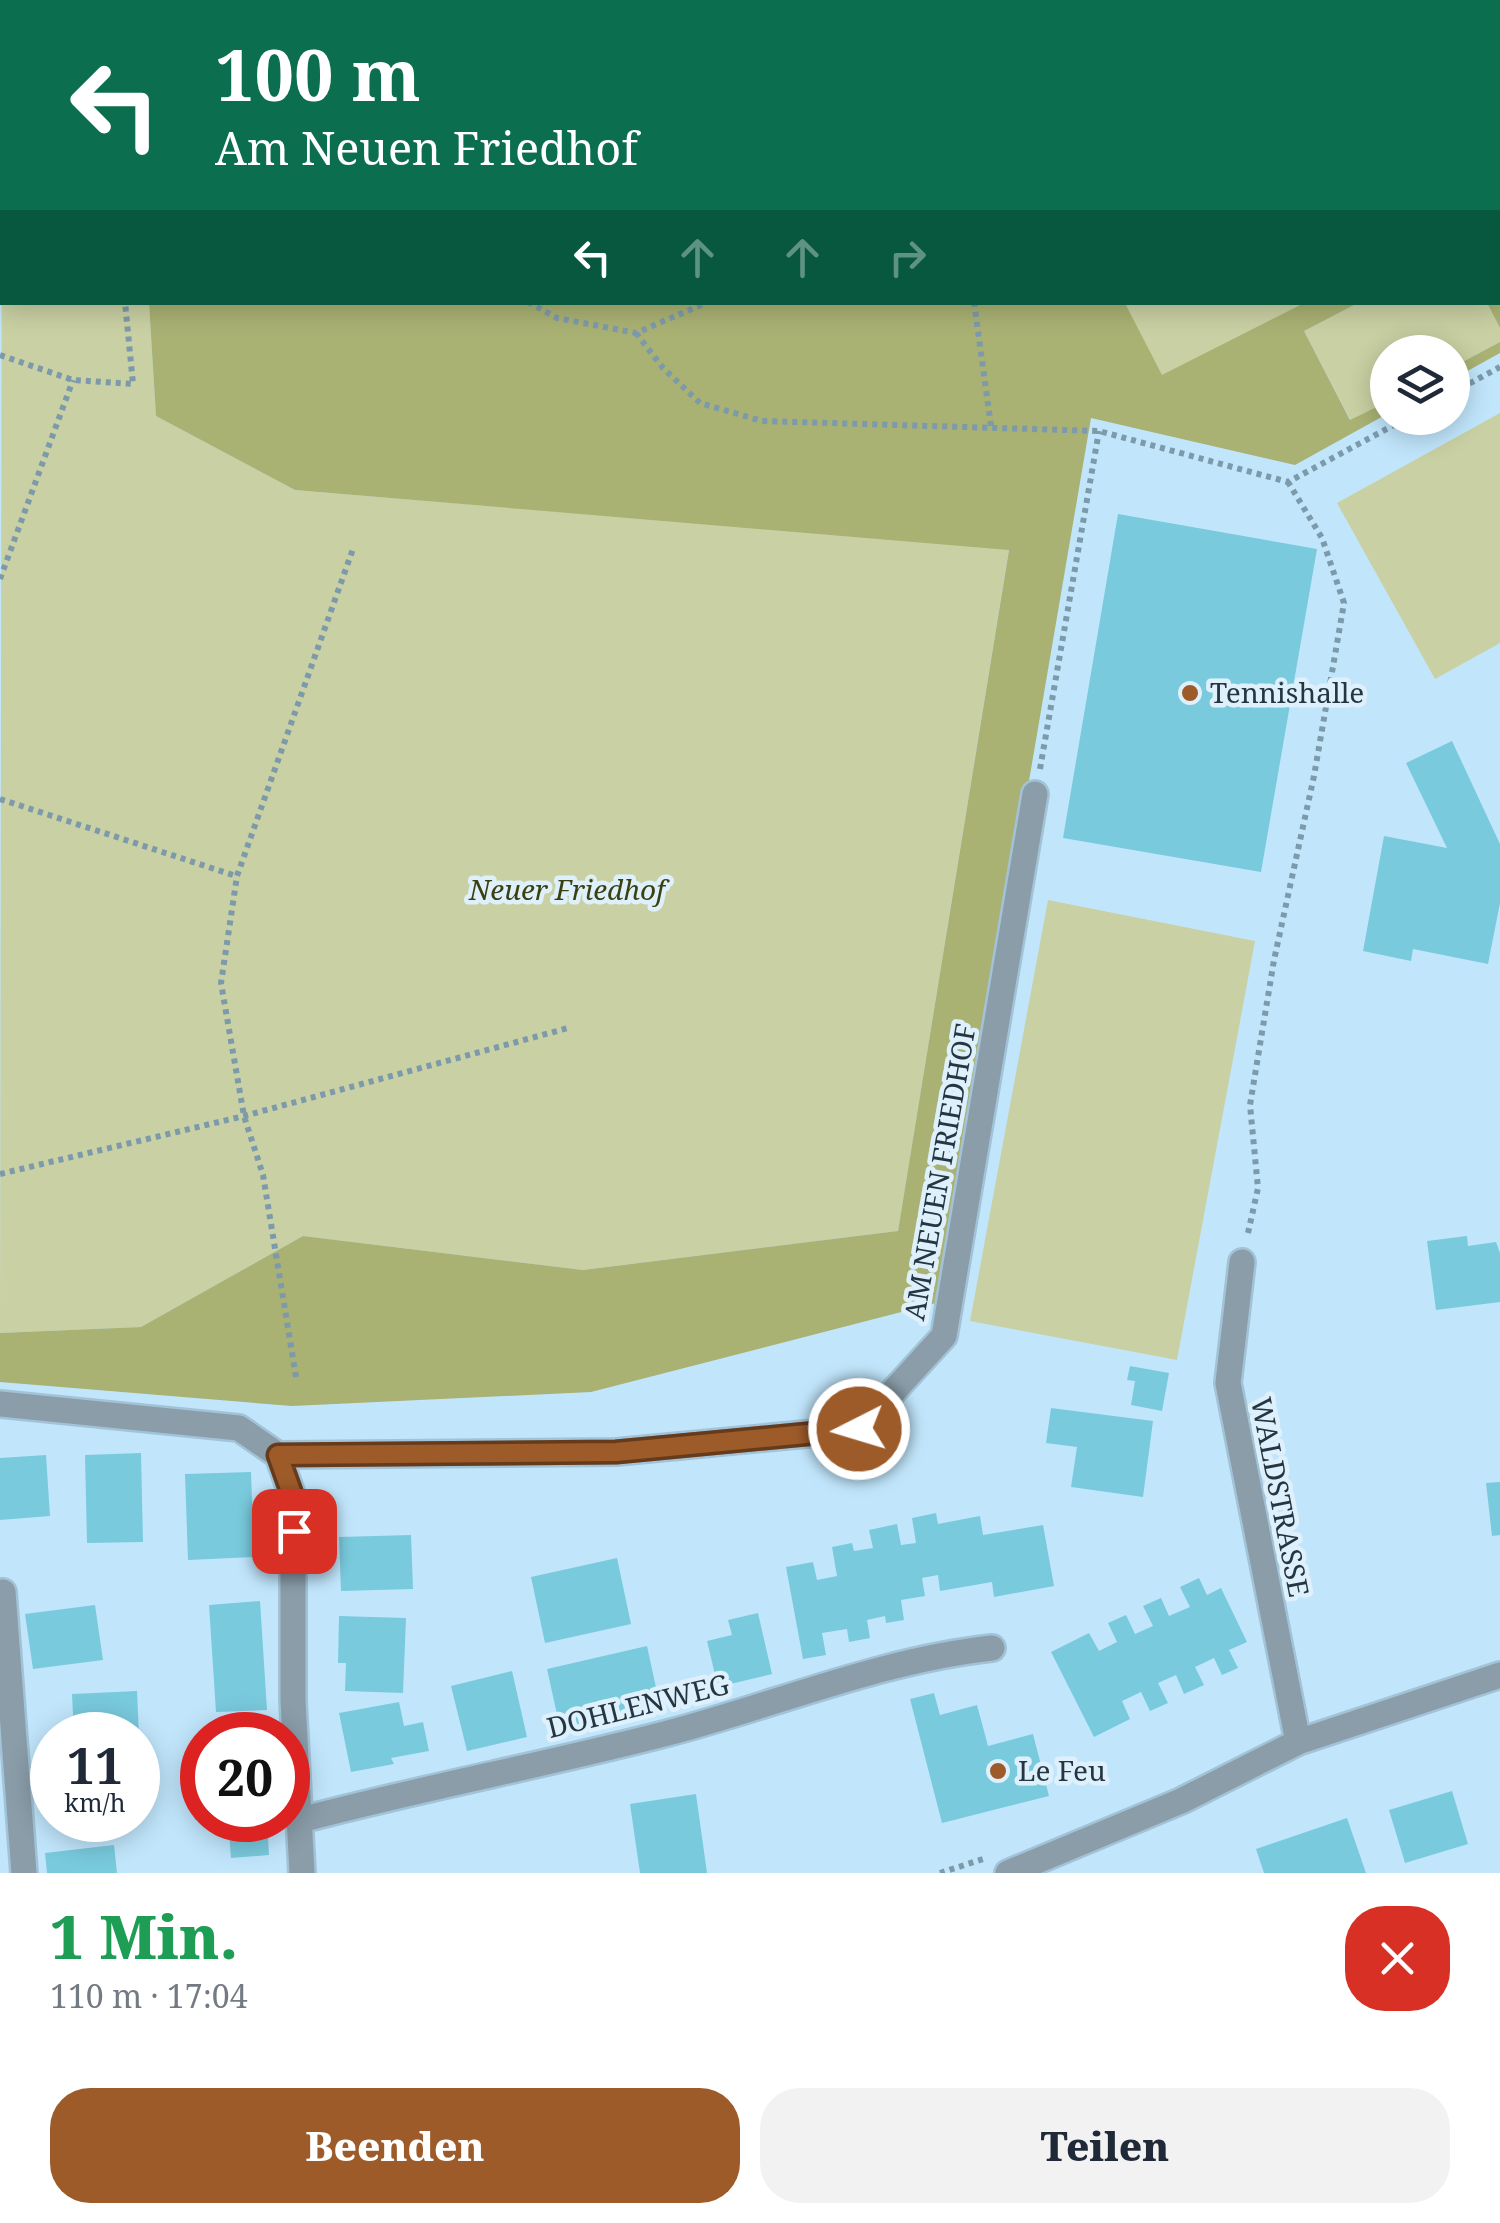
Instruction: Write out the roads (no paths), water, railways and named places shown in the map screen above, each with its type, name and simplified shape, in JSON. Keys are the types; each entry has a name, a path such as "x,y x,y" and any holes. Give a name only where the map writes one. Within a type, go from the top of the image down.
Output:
{"street":[{"name":"AM NEUEN FRIEDHOF","path":"278,1455 616,1452 859,1429 944,1336 1036,794"},
{"name":"WALDSTRASSE","path":"1242,1262 1228,1383 1298,1742"},
{"path":"0,1404 239,1428 278,1455 293,1497 296,1712"},
{"path":"3,1592 24,1873"},
{"name":"DOHLENWEG","path":"310,1817 408,1791 667,1734 943,1653 992,1648"},
{"path":"1008,1873 1181,1801 1298,1742 1500,1675"},
{"path":"299,1842 302,1873"}],"place":[{"name":"Tennishalle","path":"1190,693"},
{"name":"Le Feu","path":"998,1771"}],"park label":[{"name":"Neuer Friedhof","path":"567,890"}]}
